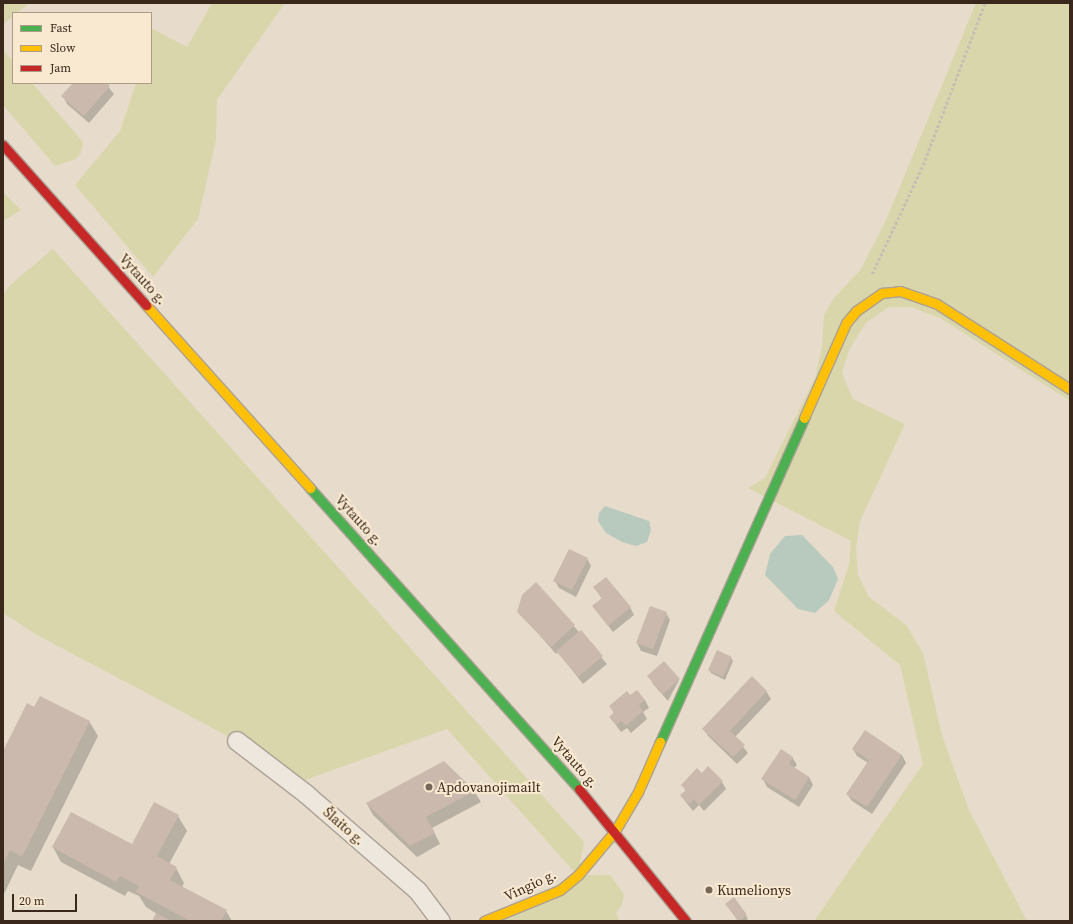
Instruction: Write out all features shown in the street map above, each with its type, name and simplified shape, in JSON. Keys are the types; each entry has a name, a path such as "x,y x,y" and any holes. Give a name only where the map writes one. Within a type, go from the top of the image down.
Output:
{"main road":[{"name":"Vytauto g.","path":"3,145 551,756 615,831 686,921"},
{"name":"Vingio g.","path":"484,921 560,890 578,875 615,831 638,792 846,323 856,311 882,293 900,291 916,295 937,304 1070,390"}],"street":[{"name":"Šlaito g.","path":"238,741 306,794 418,892 441,921"}],"path":[{"path":"872,276 923,165 985,3"}],"shaded area":[{"path":"3,3 29,3 18,12 12,12 12,17 3,25"},
{"path":"212,3 285,3 217,100 216,140 198,219 153,277 75,185 120,131 136,84 152,84 152,29 187,47"},
{"path":"976,3 1070,3 1070,401 940,318 911,307 889,307 866,323 850,348 842,373 853,399 905,424 860,521 856,549 858,575 869,597 906,625 923,653 942,735 969,810 1027,921 814,921 923,764 900,665 834,611 849,565 851,541 748,488 765,478 815,378 822,347 824,315 834,298 861,269 886,220"},
{"path":"3,50 12,60 12,84 33,84 83,142 81,153 76,159 55,166 3,105"},
{"path":"3,192 21,210 3,221"},
{"path":"53,249 584,842 578,875 610,875 624,894 622,905 616,912 619,921 484,921 577,875 447,729 294,784 237,741 37,635 3,613 3,296 10,285"},
{"path":"605,506 649,521 651,530 647,542 636,546 622,542 606,533 598,521 599,513"},
{"path":"802,535 833,567 838,579 829,600 815,613 798,609 765,575 770,554 785,536"}],"building":[{"path":"72,84 108,84 110,86 84,116 61,96"},
{"path":"569,549 588,558 572,590 553,581"},
{"path":"606,577 631,607 608,626 592,606 602,598 593,587"},
{"path":"536,582 575,625 551,647 517,612 522,595"},
{"path":"650,606 667,612 653,649 636,643"},
{"path":"581,630 603,656 578,677 556,651"},
{"path":"717,650 732,657 723,677 708,670"},
{"path":"664,661 680,679 663,694 647,676"},
{"path":"752,676 767,691 730,731 745,745 733,757 702,729"},
{"path":"637,690 645,700 639,705 643,711 626,726 622,721 616,725 609,717 614,712 609,706 627,691 630,695"},
{"path":"40,696 90,721 22,857 10,850 3,864 3,751 27,703 34,707"},
{"path":"865,730 902,755 867,807 846,794 869,760 852,749"},
{"path":"781,749 793,757 789,764 809,777 795,800 761,779"},
{"path":"444,761 475,791 426,817 435,833 410,846 366,803"},
{"path":"708,766 723,781 699,805 694,799 689,804 680,795 686,790 681,785 697,768 702,773"},
{"path":"154,802 179,815 157,856 177,867 170,880 227,910 221,921 190,921 136,892 139,886 120,876 116,882 52,847 71,812 132,844"},
{"path":"734,897 747,915 739,921 725,904"},
{"path":"156,913 171,921 152,921"}],"traffic: fast":[{"path":"660,742 804,418"},
{"path":"310,488 579,789"}],"traffic: slow":[{"path":"804,418 846,323 856,311 882,293 900,291 937,304 1070,389"},
{"path":"146,305 310,488"},
{"path":"484,921 560,890 578,875 615,831 638,792 660,742"}],"traffic: jam":[{"path":"3,145 146,305"},
{"path":"579,789 686,921"}],"place":[{"name":"Apdovanojimailt","path":"429,787"},
{"name":"Kumelionys","path":"709,890"}]}
